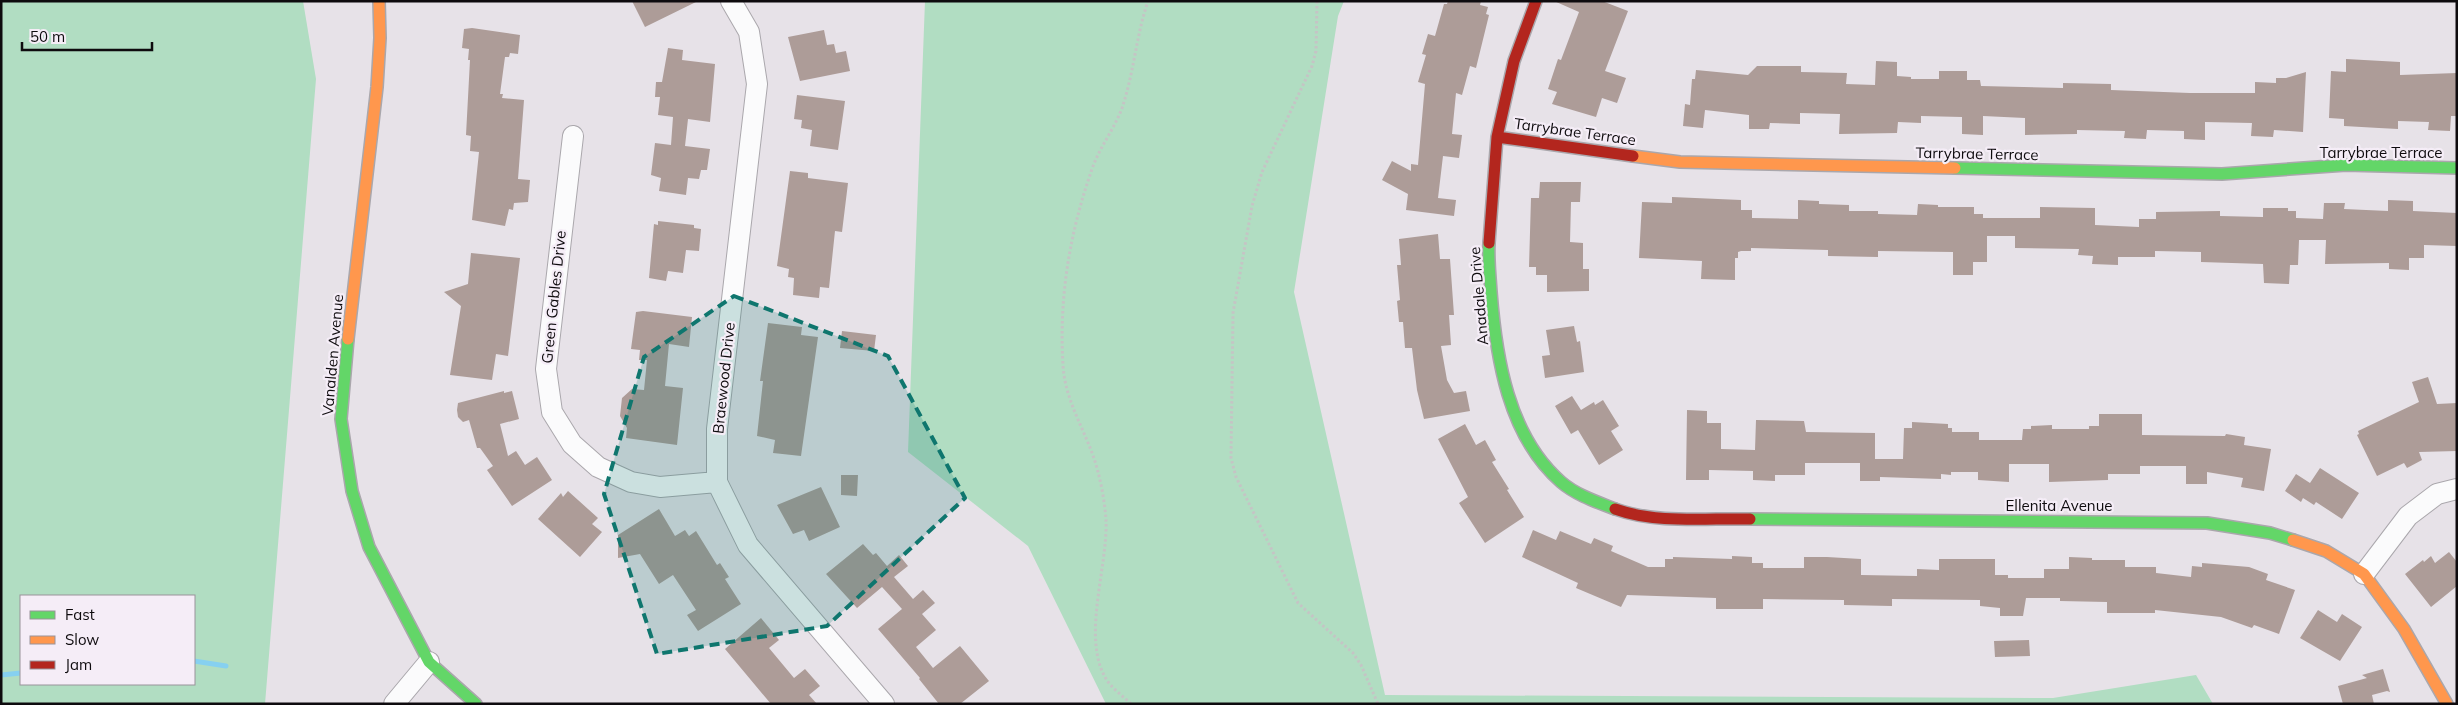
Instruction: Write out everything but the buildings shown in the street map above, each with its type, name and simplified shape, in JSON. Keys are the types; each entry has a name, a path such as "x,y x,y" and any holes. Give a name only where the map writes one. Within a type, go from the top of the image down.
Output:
{"street":[{"name":"Vanalden Avenue","path":"379,1 380,38 377,87 343,381 342,419 352,491 370,547 429,662 476,704"},
{"name":"Braewood Drive","path":"731,1 749,32 757,84 717,429 718,482 748,545 884,704"},
{"name":"Anadale Drive","path":"1536,1 1514,61 1497,137 1488,253 1494,328 1509,398 1530,446 1561,482 1592,500"},
{"name":"Green Gables Drive","path":"573,136 546,369 552,412 572,444 598,467 631,482 660,487 718,482"},
{"name":"Tarrybrae Terrace","path":"1497,137 1680,162 2222,174 2346,165 2457,168"},
{"path":"2364,574 2408,516 2437,494 2457,489"},
{"name":"Ellenita Avenue","path":"1592,500 1630,514 1667,518 2207,522 2270,532 2326,551 2364,574 2404,629 2447,704"},
{"path":"394,704 429,662"}],"path":[{"path":"1132,704 1105,678 1096,652 1097,608 1106,535 1105,512 1098,472 1066,392 1063,365 1064,286 1070,246 1091,170 1116,125 1123,105 1141,21 1148,1"},
{"path":"1316,1 1316,51 1312,66 1262,172 1252,206 1235,294 1232,322 1231,458 1236,477 1298,602 1353,653 1361,665 1378,704"}],"highlighted area":[{"path":"734,296 888,356 965,498 827,626 657,654 604,494 644,357"}],"green space":[{"path":"1,1 303,1 316,79 265,704 1,704"},
{"path":"925,1 1344,1 1338,16 1294,292 1385,695 2053,698 2196,675 2213,704 1106,704 1028,546 908,452"}],"waterway":[{"path":"195,661 226,666"},
{"path":"1,675 20,673"}],"traffic: fast":[{"path":"1955,168 2222,174 2346,165 2457,168"},
{"path":"1489,243 1493,317 1501,369 1517,419 1528,442 1543,463 1561,482 1580,494 1615,509"},
{"path":"348,339 341,419 352,491 369,547 429,662 476,704"},
{"path":"1750,519 2207,523 2270,533 2293,540"}],"traffic: slow":[{"path":"348,339 377,87 380,38 379,1"},
{"path":"1633,156 1680,162 1955,168"},
{"path":"2293,540 2326,551 2364,574 2404,629 2447,704"}],"traffic: jam":[{"path":"1489,243 1497,137 1514,61 1536,1"},
{"path":"1497,137 1633,156"},
{"path":"1615,509 1648,517 1750,519"}]}
